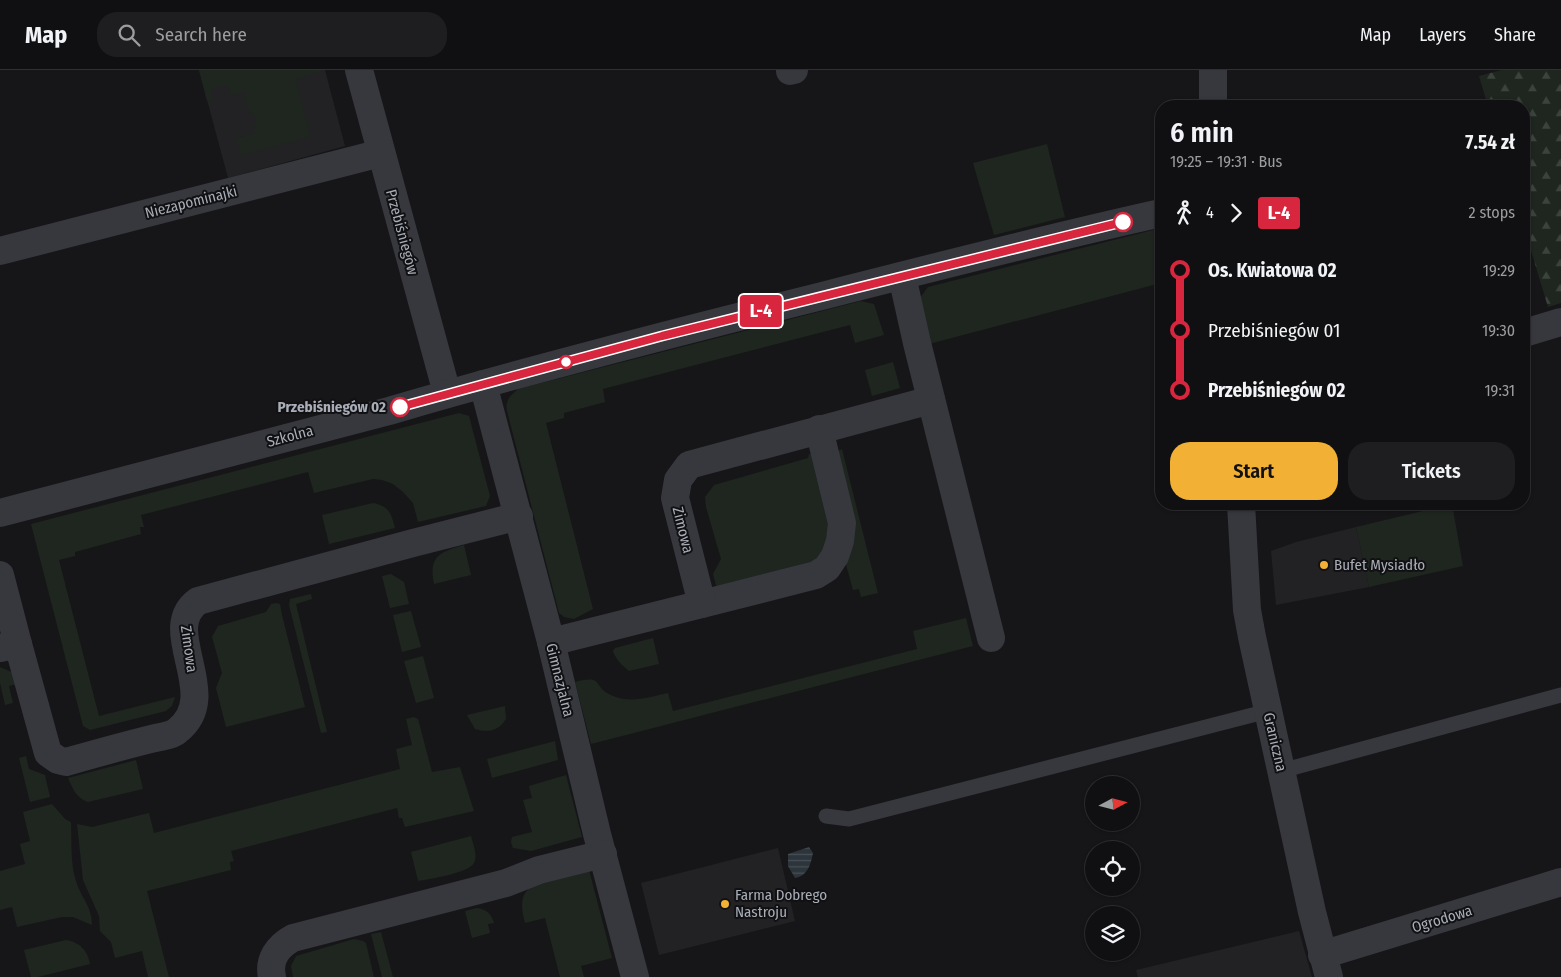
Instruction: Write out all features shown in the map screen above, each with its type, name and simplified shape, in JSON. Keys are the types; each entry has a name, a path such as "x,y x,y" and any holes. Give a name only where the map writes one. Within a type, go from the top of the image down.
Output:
{"street":[{"name":"Przebiśniegów","path":"359,70 447,394"},
{"path":"1212,100 1213,70"},
{"name":"Niezapominajki","path":"0,251 381,153"},
{"name":"Szkolna","path":"0,513 389,411 662,336 1155,214"},
{"path":"902,276 991,638"},
{"path":"1530,331 1561,322"},
{"name":"Gimnazjalna","path":"483,384 519,516 635,977"},
{"name":"Zimowa","path":"702,604 675,498 678,480 689,465 701,460 931,400"},
{"path":"551,642 816,575 827,568 835,556 840,541 842,523 818,429"},
{"name":"Graniczna","path":"1241,510 1247,610 1325,966"},
{"name":"Zimowa","path":"0,575 9,646 48,753 58,760 66,762 176,732 191,716 195,701 195,689 183,627 185,616 191,606 198,601 519,516"},
{"path":"272,977 271,971 277,950 283,943 293,938 506,883 540,870 603,854"},
{"name":"Ogrodowa","path":"1325,966 1561,882"}],"lane":[{"path":"1281,771 1561,695"},
{"path":"826,816 849,819 1268,711"}],"shaded area":[{"path":"199,70 325,70 345,146 228,178"},
{"path":"1356,527 1369,587 1276,605 1271,551 1296,542"},
{"path":"809,847 813,853 810,865 803,875 795,878 788,866 788,854"},
{"path":"778,848 795,921 659,955 641,883"},
{"path":"1299,931 1312,977 1138,977 1136,970"}],"green space":[{"path":"199,70 325,70 296,79 310,137 240,155 237,138 255,133 254,127 256,123 254,114 249,112 244,92 231,95 229,88 225,85 215,87 211,92 213,100 207,101"},
{"path":"1502,70 1561,70 1561,303 1548,307 1530,247 1530,100 1486,100 1479,76"},
{"path":"1047,144 1065,217 994,235 973,163"},
{"path":"1155,230 1155,285 929,344 920,298 928,287"},
{"path":"861,301 874,304 884,335 855,343 850,325 603,389 605,402 564,413 564,418 546,423 593,609 574,619 564,617 559,613 507,411 507,401 509,398 518,389"},
{"path":"893,362 900,388 872,396 865,370"},
{"path":"459,413 469,416 490,496 486,506 418,522 413,503 393,484 373,479 314,493 308,472 141,515 144,527 140,527 141,534 75,552 75,556 59,560 99,716 175,697 172,706 166,711 90,730 83,726 31,524"},
{"path":"842,449 878,593 861,597 859,589 853,590 844,557 836,452"},
{"path":"809,454 812,454 832,529 822,561 718,593 713,574 721,559 706,507 705,497 714,485 808,458"},
{"path":"373,503 386,508 395,528 329,544 322,515"},
{"path":"1427,510 1453,510 1463,566 1369,587 1356,527"},
{"path":"464,545 471,575 434,584 433,567 438,557 448,550"},
{"path":"391,574 404,582 409,604 390,608 382,576"},
{"path":"311,594 312,599 296,604 327,732 321,733 289,605 290,599"},
{"path":"271,604 280,604 305,707 226,727 216,688 222,673 212,637 218,626 266,612"},
{"path":"411,611 421,647 402,652 393,615"},
{"path":"966,618 973,646 591,744 575,682 595,680 605,692 625,699 640,699 668,693 673,711 917,649 913,631"},
{"path":"653,638 659,664 629,671 618,660 613,651 615,648"},
{"path":"423,656 434,698 416,703 404,661"},
{"path":"0,667 16,674 22,683 9,686 13,703 5,705 0,683"},
{"path":"505,706 506,719 493,730 475,729 467,715"},
{"path":"414,717 418,719 432,772 460,767 474,811 405,827 402,818 399,818 397,808 231,851 234,861 230,862 231,870 147,891 169,977 148,977 142,951 115,958 111,942 100,931 99,916 83,880 77,824 92,827 149,813 154,833 400,769 396,749 412,745 406,719"},
{"path":"555,741 558,760 492,778 487,759"},
{"path":"26,756 29,769 45,775 50,797 30,802 19,758"},
{"path":"136,760 143,789 88,802 78,796 68,778"},
{"path":"566,775 582,837 531,851 513,848 512,837 532,832 523,800 532,798 529,786"},
{"path":"52,804 65,819 71,822 74,874 90,912 92,925 73,917 62,917 17,927 12,907 0,910 0,871 25,864 20,844 30,841 23,812"},
{"path":"471,836 476,857 471,867 449,875 418,881 411,852"},
{"path":"589,870 612,958 581,966 584,977 560,977 545,918 525,923 522,904 523,897 530,888 537,884"},
{"path":"477,908 488,912 494,923 488,924 490,933 472,938 465,911"},
{"path":"381,932 393,977 382,977 371,934"},
{"path":"354,939 366,943 374,977 293,977 291,966 296,956"},
{"path":"66,940 76,943 82,948 90,964 38,977 31,977 24,950"}],"bus line":[{"name":"L-4","path":"400,407 662,336 1123,222"}],"place":[{"name":"Przebiśniegów 02","path":"400,407"},
{"name":"Bufet Mysiadło","path":"1324,565"},
{"name":"Farma Dobrego Nastroju","path":"725,904"}]}
